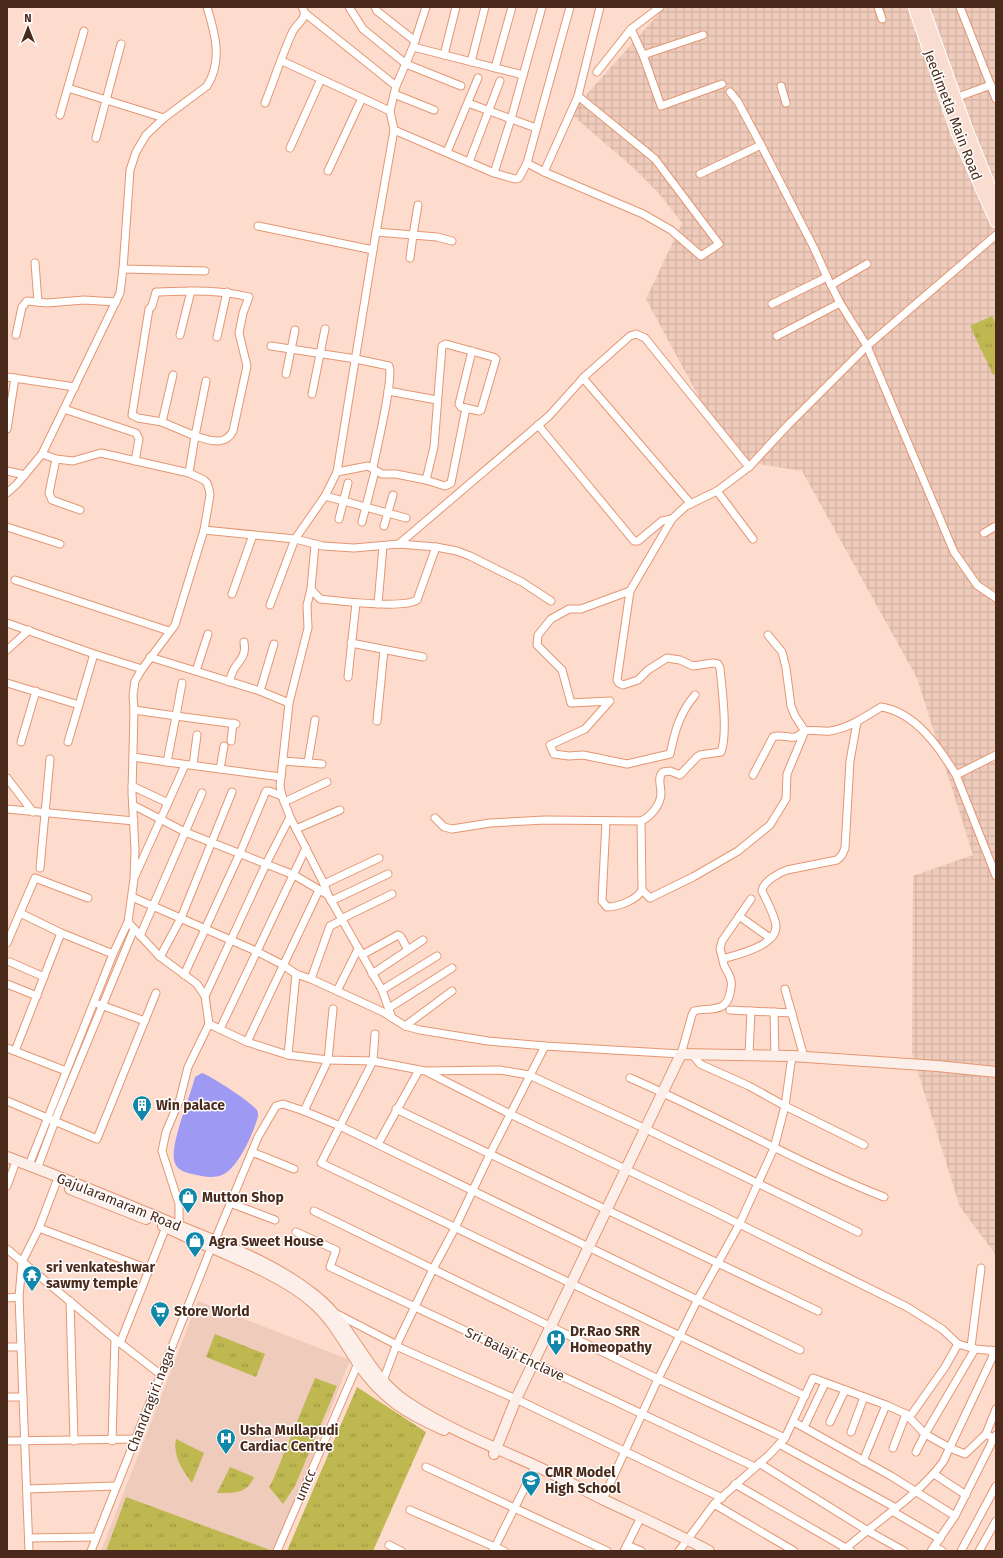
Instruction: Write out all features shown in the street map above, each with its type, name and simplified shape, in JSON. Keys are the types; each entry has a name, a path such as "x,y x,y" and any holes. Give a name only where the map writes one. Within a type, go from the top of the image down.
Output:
{"main road":[{"name":"Jeedimetla Main Road","path":"914,7 957,133 996,222"},
{"name":"Jeedimetla Main Road","path":"923,7 996,202"},
{"path":"495,1451 516,1399 681,1054 792,1056 996,1072"},
{"name":"Gajularamaram Road","path":"7,1157 179,1226 292,1288 312,1301 326,1315 337,1328 358,1363 383,1395 399,1407 422,1420 603,1499 683,1545 709,1551"},
{"name":"Gajularamaram Road","path":"11,1166 278,1269 317,1296 334,1313 383,1381 396,1394 424,1413 533,1471 639,1521 697,1551"}],"street":[{"path":"7,493 25,475 42,454 120,293 130,170 136,152 146,134 164,118 206,86 210,80 217,54 214,28 207,7"},
{"path":"302,7 306,14 396,86"},
{"path":"349,7 363,30 406,64 460,86"},
{"path":"374,7 414,44 444,55 523,75"},
{"path":"270,604 295,539 325,496 337,472 394,130 390,111 396,86 414,44 426,7"},
{"path":"444,55 456,7"},
{"path":"471,62 485,7"},
{"path":"495,68 512,7"},
{"path":"494,173 511,119 542,7"},
{"path":"394,130 494,173 515,179 519,178 527,163 570,7"},
{"path":"544,172 578,96 600,7"},
{"path":"597,72 631,29 660,7"},
{"path":"878,7 882,19"},
{"path":"960,7 996,99"},
{"path":"265,103 292,32 306,14"},
{"path":"631,29 643,55 661,106 722,84"},
{"path":"60,115 84,31"},
{"path":"643,55 703,35"},
{"path":"96,138 121,44"},
{"path":"282,61 390,111"},
{"path":"447,152 478,78"},
{"path":"290,148 321,79"},
{"path":"469,162 500,81"},
{"path":"781,86 786,103"},
{"path":"956,98 991,86"},
{"path":"68,88 164,118"},
{"path":"730,92 738,102 761,145 814,248 840,304 868,346 954,552 977,585 996,598"},
{"path":"394,94 434,110"},
{"path":"527,163 544,172 643,214 671,230 701,256 719,244 654,159 578,96"},
{"path":"328,172 362,98"},
{"path":"468,103 536,128"},
{"path":"700,174 761,145"},
{"path":"410,258 418,205"},
{"path":"258,226 373,250"},
{"path":"376,232 413,235 452,241"},
{"path":"434,818 444,827 452,829 490,823 545,820 641,821 653,812 660,798 660,774 663,772 670,772 680,775 696,757 721,752 724,712 720,668 718,664 713,663 694,666 680,660 667,658 648,670 638,680 622,685 617,680 630,591 672,519 686,506 717,491 749,467 787,426 868,346 996,235"},
{"path":"35,263 38,302"},
{"path":"831,285 867,264"},
{"path":"123,269 205,271"},
{"path":"772,304 827,277"},
{"path":"180,335 191,291"},
{"path":"156,292 227,292 249,297 243,313 240,333 247,366 237,418 231,436 226,439 215,441 195,436 162,422 136,417 132,414 149,309 156,292"},
{"path":"217,337 227,292"},
{"path":"16,335 22,307 27,301 47,303 62,303 84,300 116,302"},
{"path":"777,336 840,304"},
{"path":"312,394 325,328"},
{"path":"286,374 295,330"},
{"path":"399,544 549,416 583,378 630,336 636,334 642,335 645,338 749,467"},
{"path":"426,480 434,446 442,346 443,344 493,356 496,359 481,410 478,412 459,406 472,351"},
{"path":"271,346 356,359 389,366 388,391 374,469 362,522"},
{"path":"162,422 173,375"},
{"path":"7,377 75,387"},
{"path":"7,429 15,378"},
{"path":"583,378 691,504"},
{"path":"189,473 206,381"},
{"path":"388,391 437,400"},
{"path":"64,408 136,433 139,439 135,461"},
{"path":"337,472 366,466 382,474 396,474 446,486 451,483 466,408"},
{"path":"538,425 634,541 638,541 662,522 672,519"},
{"path":"33,1167 48,1118 66,1071 113,954 128,922 134,879 135,849 132,786 133,696 135,681 150,657 175,625 204,530 210,495 207,483 189,473 101,453 73,461 56,459 42,454"},
{"path":"56,459 49,493 50,497 52,500 80,510"},
{"path":"7,471 25,475"},
{"path":"339,519 348,483"},
{"path":"717,491 752,539"},
{"path":"384,526 393,494"},
{"path":"325,496 406,518"},
{"path":"984,532 996,526"},
{"path":"7,527 60,544"},
{"path":"204,530 295,539 315,544 354,548 399,544 436,547 457,551 522,582 551,601"},
{"path":"232,594 253,535"},
{"path":"315,544 311,589 307,605 308,628 289,702 280,777 283,799 322,887 330,898 382,990 392,1018"},
{"path":"378,604 383,546"},
{"path":"311,589 320,599 356,603 410,604 417,600 436,547"},
{"path":"15,580 170,631"},
{"path":"630,591 580,608 569,609 551,619 538,635 537,645 562,670 571,703 610,701 585,729 550,745 554,754 569,756 583,755 627,764 670,754 675,728 685,706 695,695"},
{"path":"348,677 356,603"},
{"path":"7,623 94,654 142,669"},
{"path":"7,650 29,630"},
{"path":"196,672 208,634"},
{"path":"768,635 782,652 786,668 791,706 795,716 805,731"},
{"path":"229,682 234,669 243,657 245,650 244,642"},
{"path":"260,691 274,644"},
{"path":"352,644 423,657"},
{"path":"378,721 384,650"},
{"path":"68,742 94,654"},
{"path":"150,657 260,691 289,702"},
{"path":"7,682 79,705"},
{"path":"167,762 182,683"},
{"path":"21,742 36,692"},
{"path":"753,775 773,737 778,735 790,737 797,736 805,731 828,731 839,729 857,722 881,707 891,709 913,721 926,734 956,775 996,876"},
{"path":"134,710 235,724 231,741"},
{"path":"308,762 315,720"},
{"path":"723,960 754,950 775,933 776,928 762,891 764,885 779,872 837,860 842,855 845,848 850,761 857,722"},
{"path":"642,890 650,898 693,877 738,851 770,825 786,799 787,774 805,731"},
{"path":"193,765 197,735"},
{"path":"220,769 224,746"},
{"path":"956,775 996,755"},
{"path":"133,757 280,777"},
{"path":"40,868 50,759"},
{"path":"283,761 322,764"},
{"path":"134,879 185,764"},
{"path":"7,778 33,812"},
{"path":"283,799 327,782"},
{"path":"132,786 168,803"},
{"path":"184,975 206,930 266,791 269,791 283,799"},
{"path":"160,957 180,918 232,792"},
{"path":"140,936 202,793"},
{"path":"133,805 185,832 322,887"},
{"path":"7,809 134,821"},
{"path":"296,829 340,810"},
{"path":"205,996 266,864 290,817"},
{"path":"606,821 602,901 607,907 612,907 635,898 640,895 642,890 641,821"},
{"path":"220,1029 306,848"},
{"path":"247,1042 322,887 378,858"},
{"path":"330,898 388,874"},
{"path":"7,943 35,878 88,898"},
{"path":"311,979 330,926 392,894"},
{"path":"132,897 256,951 284,965 296,974 311,979 383,1012 405,1026 420,1030 488,1041 681,1054 694,1011 720,1008 726,1004 732,982 723,964 720,949 722,940 751,899"},
{"path":"20,913 61,933 113,954"},
{"path":"739,916 770,938"},
{"path":"128,922 160,957 197,984 205,996 209,1024 188,1067 180,1099 166,1132 162,1151 179,1204 179,1226"},
{"path":"33,1167 55,1121 134,929"},
{"path":"15,1051 61,933"},
{"path":"337,991 360,952 398,935 401,937 408,950"},
{"path":"372,974 423,940"},
{"path":"382,990 438,956"},
{"path":"10,962 44,977"},
{"path":"389,1008 452,968"},
{"path":"288,1055 296,974"},
{"path":"7,984 37,996"},
{"path":"785,989 804,1057"},
{"path":"405,1026 452,991"},
{"path":"7,1101 97,1139 156,993"},
{"path":"94,1002 145,1021"},
{"path":"304,1111 328,1060 333,1009"},
{"path":"730,1010 792,1013"},
{"path":"749,1055 751,1011"},
{"path":"774,1012 775,1056"},
{"path":"209,1024 247,1042 288,1055 328,1060 373,1061 422,1070 500,1070 529,1075 646,1129 858,1232"},
{"path":"375,1034 373,1061 321,1163 805,1396"},
{"path":"383,1381 397,1346 433,1269 455,1228 529,1075 545,1046"},
{"path":"7,1048 66,1071"},
{"path":"692,1054 700,1064 749,1086 785,1106 864,1145"},
{"path":"603,1499 658,1379 717,1262 739,1225 774,1148 785,1106 792,1056"},
{"path":"378,1144 396,1109 422,1070"},
{"path":"422,1070 907,1307 942,1328 958,1344 994,1351 943,1462 934,1474 915,1492 847,1550 735,1484"},
{"path":"630,1078 662,1092 774,1148 884,1197"},
{"name":"Chandragiri nagar","path":"91,1551 136,1439 160,1374 230,1203 258,1137 276,1106 284,1104 340,1126 800,1350"},
{"path":"396,1109 818,1311"},
{"path":"252,1152 294,1169"},
{"path":"7,1186 11,1166"},
{"path":"29,1551 19,1297 22,1262 39,1228 56,1183"},
{"path":"230,1203 274,1220"},
{"path":"314,1211 658,1379 785,1438"},
{"path":"112,1440 118,1341 166,1227"},
{"path":"39,1228 148,1269"},
{"name":"Sri Balaji Enclave","path":"296,1232 336,1250 330,1266 642,1414 757,1465 904,1551"},
{"path":"7,1249 160,1374"},
{"path":"916,1452 973,1348 981,1268"},
{"path":"7,1298 19,1297"},
{"path":"70,1302 74,1441"},
{"path":"334,1313 397,1346 516,1399 722,1498"},
{"path":"893,1448 907,1416 945,1367 958,1344"},
{"path":"7,1348 21,1347"},
{"name":"umcc","path":"277,1551 363,1354"},
{"path":"683,1545 714,1504 785,1438 794,1422 813,1378 886,1405 907,1416 925,1434 964,1454 992,1436"},
{"path":"804,1427 825,1383"},
{"path":"830,1422 845,1390"},
{"path":"7,1397 23,1397"},
{"path":"851,1432 864,1397"},
{"path":"863,1461 886,1405"},
{"path":"942,1551 932,1549 955,1516 991,1444 996,1409"},
{"path":"794,1422 955,1516"},
{"path":"7,1442 136,1439"},
{"path":"779,1444 894,1509 940,1539"},
{"path":"426,1467 607,1551"},
{"path":"494,1549 533,1471"},
{"path":"934,1474 966,1495"},
{"path":"27,1488 116,1486"},
{"path":"961,1551 996,1486"},
{"path":"714,1504 794,1551"},
{"path":"410,1510 494,1549 504,1551"},
{"path":"639,1521 625,1548 641,1551"},
{"path":"979,1551 996,1521"},
{"path":"29,1538 96,1537"},
{"path":"389,1545 401,1551"}],"shaded area":[{"path":"665,7 996,7 996,1255 960,1207 912,1053 913,876 973,855 917,678 802,471 740,461 707,412 646,299 682,223 661,196 637,171 570,113"},
{"path":"202,1073 214,1079 253,1106 258,1113 253,1131 234,1166 222,1175 214,1177 192,1174 183,1171 178,1168 174,1160 175,1142 195,1077"},
{"name":"Usha Mullapudi Cardiac Centre","path":"198,1301 350,1360 276,1551 101,1551"}],"green space":[{"path":"992,316 996,324 996,373 993,375 970,326"},
{"path":"215,1334 265,1354 256,1377 206,1357"},
{"path":"315,1378 337,1386 295,1486 283,1504 269,1487"},
{"path":"357,1387 426,1432 373,1551 287,1551"},
{"path":"176,1439 204,1453 192,1483 177,1457 175,1445"},
{"path":"230,1467 254,1477 248,1487 244,1490 217,1493"},
{"path":"126,1497 270,1550 106,1551"}],"place":[{"name":"Win palace","path":"142,1122"},
{"name":"Mutton Shop","path":"188,1214"},
{"name":"Agra Sweet House","path":"195,1258"},
{"name":"sri venkateshwar sawmy temple","path":"32,1292"},
{"name":"Store World","path":"160,1328"},
{"name":"Dr.Rao SRR Homeopathy","path":"556,1356"},
{"name":"Usha Mullapudi Cardiac Centre","path":"226,1455"},
{"name":"CMR Model High School","path":"531,1497"}]}
